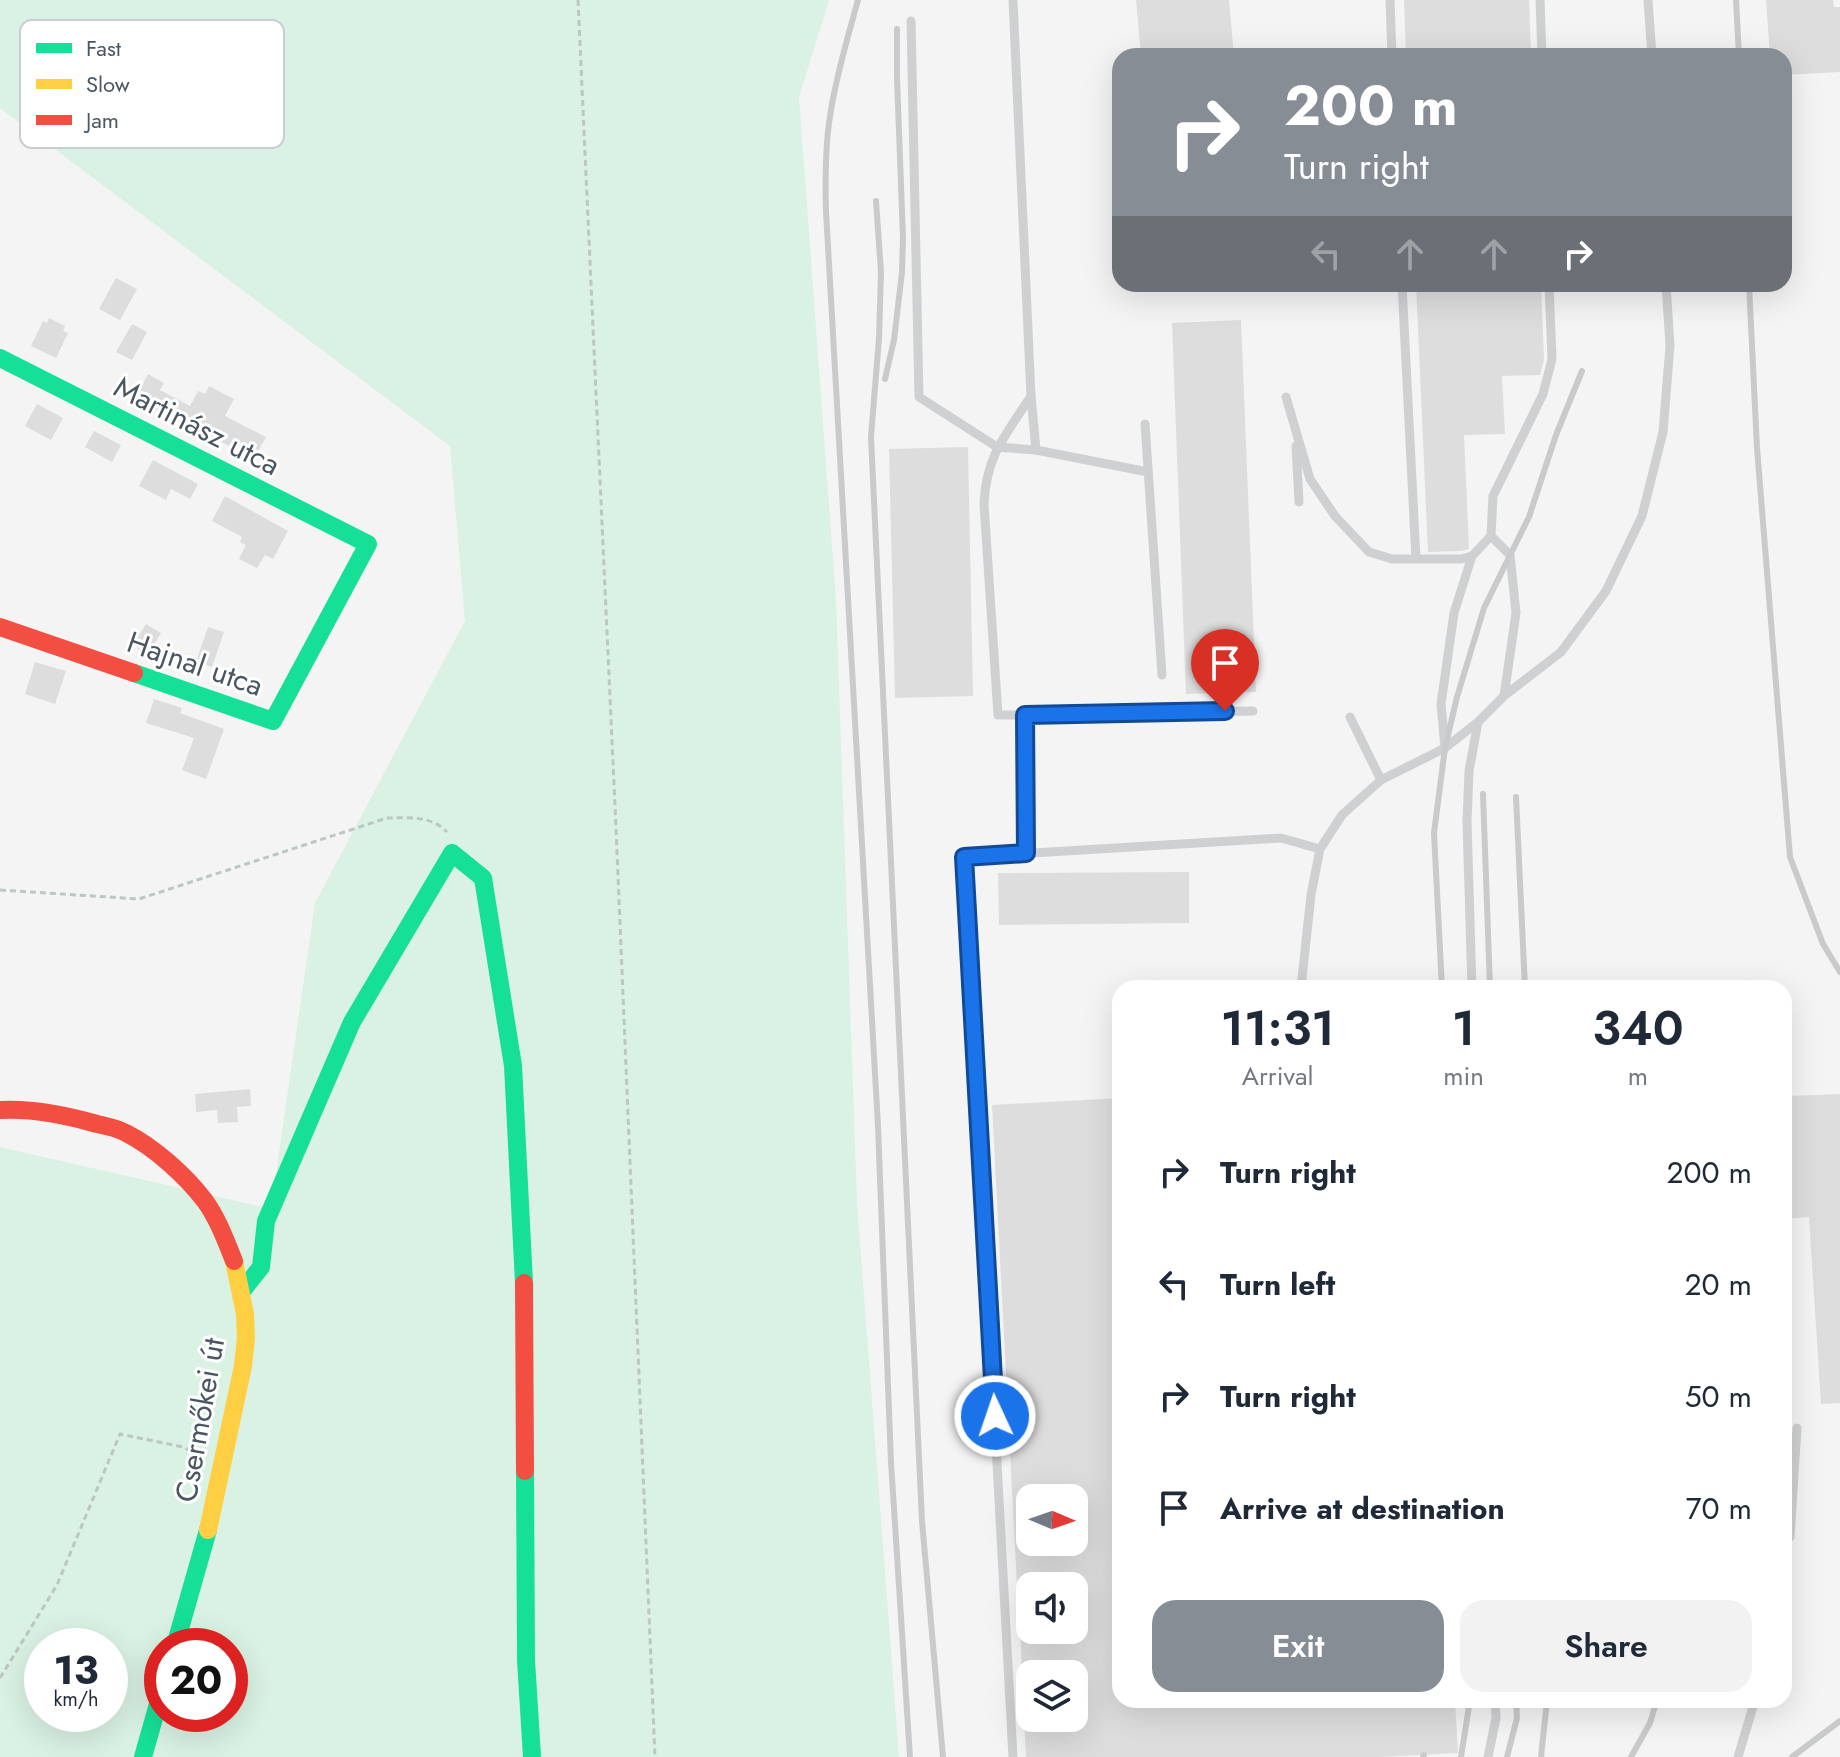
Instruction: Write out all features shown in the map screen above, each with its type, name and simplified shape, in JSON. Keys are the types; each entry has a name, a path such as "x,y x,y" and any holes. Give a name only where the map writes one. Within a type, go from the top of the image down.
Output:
{"street":[{"name":"Martinász utca","path":"0,358 368,544"},
{"name":"Hajnal utca","path":"0,627 273,721 368,544"},
{"path":"242,1291 261,1267 266,1221 352,1022 452,853 483,878 513,1066 524,1257 526,1660 532,1757"},
{"name":"Csermőkei út","path":"0,1110 69,1116 123,1131 148,1146 204,1200 217,1220 237,1268 246,1338 241,1377 212,1517 180,1628"},
{"path":"143,1757 150,1732"}],"lane":[{"path":"1013,0 1036,450"},
{"path":"1390,0 1392,48"},
{"path":"1540,0 1542,48"},
{"path":"1648,0 1651,48"},
{"path":"911,21 919,397 997,447 1036,450 1148,472"},
{"path":"1402,292 1416,559"},
{"path":"1445,748 1441,704 1454,613 1472,556 1491,536 1493,496 1543,394 1552,359 1549,292"},
{"path":"1302,980 1311,895 1320,849 1342,815 1381,780 1445,748 1504,696 1561,652 1606,591 1642,516 1663,432 1670,346 1667,292"},
{"path":"1031,396 997,447 985,480 998,715 1253,711"},
{"path":"1286,397 1310,479 1335,516 1369,552 1392,559 1461,559 1472,556"},
{"path":"1145,424 1162,675"},
{"path":"1296,431 1299,502"},
{"path":"1491,536 1510,555 1516,613 1504,696"},
{"path":"1025,715 1026,853"},
{"path":"1350,717 1381,780"},
{"path":"1472,980 1467,822 1469,771 1478,722"},
{"path":"1013,1757 964,857 1281,838 1320,849"},
{"path":"1792,1506 1797,1428"},
{"path":"1488,1757 1495,1708"},
{"path":"1738,1757 1753,1708"}],"path":[{"path":"578,0 655,1757"},
{"path":"0,890 139,899 387,818 418,817 443,827 449,836 452,853"},
{"path":"0,1678 57,1585 120,1434 183,1447 222,1467"}],"green space":[{"path":"0,0 829,0 799,97 836,600 857,1203 899,1757 0,1757 0,1147 271,1209 315,903 465,621 450,446 53,148 284,148 284,20 20,20 20,123 0,108"}],"building":[{"path":"1136,0 1229,0 1233,48 1140,48"},
{"path":"1404,0 1529,0 1531,48 1406,48"},
{"path":"1766,0 1833,0 1834,7 1840,7 1840,72 1792,75 1792,48 1769,48"},
{"path":"116,278 137,289 120,320 99,309"},
{"path":"1416,292 1541,292 1544,360 1540,375 1502,376 1505,434 1464,435 1469,549 1428,552"},
{"path":"49,318 65,326 63,331 68,333 56,358 31,346 43,321 47,323"},
{"path":"1241,320 1256,692 1186,694 1172,323"},
{"path":"132,324 147,332 132,360 116,352"},
{"path":"148,374 164,383 160,390 190,406 198,391 205,394 209,386 234,399 225,416 266,437 254,459 135,399"},
{"path":"37,404 63,418 51,440 25,426"},
{"path":"94,431 121,445 112,462 85,447"},
{"path":"968,447 973,696 895,698 889,449"},
{"path":"153,460 198,484 190,499 171,489 166,500 139,486"},
{"path":"225,496 288,531 273,559 265,555 257,568 239,559 246,545 240,542 242,537 212,521"},
{"path":"146,624 161,633 148,655 133,645"},
{"path":"208,627 224,632 212,667 196,662"},
{"path":"35,662 66,671 55,704 25,694"},
{"path":"154,699 182,708 180,713 224,729 206,779 182,770 194,738 146,723"},
{"path":"1189,872 1189,923 999,925 998,873"},
{"path":"250,1089 251,1106 237,1107 238,1122 218,1123 217,1110 196,1112 195,1094"},
{"path":"1840,1094 1840,1403 1821,1404 1809,1217 1792,1218 1792,1096"},
{"path":"1112,1098 1112,1708 1455,1708 1458,1753 1380,1757 1026,1757 1025,1732 1088,1732 1088,1660 1021,1660 1021,1644 1088,1644 1088,1572 1016,1572 992,1105"}],"railway":[{"path":"858,0 829,122 826,211 878,1126 891,1462 910,1757"},
{"path":"1736,0 1739,48"},
{"path":"885,379 894,340 902,272 897,29"},
{"path":"876,201 881,272 871,437 922,1521 943,1757"},
{"path":"1749,292 1757,448 1790,857 1823,944 1840,972"},
{"path":"1442,980 1434,833 1445,748 1484,608 1529,517 1556,435 1582,371"},
{"path":"1483,794 1490,980"},
{"path":"1516,797 1525,980"},
{"path":"1461,1757 1469,1708"},
{"path":"1507,1757 1517,1718 1516,1708"},
{"path":"1541,1757 1546,1708"},
{"path":"1631,1757 1655,1708"},
{"path":"1792,1757 1840,1721"}],"traffic: fast":[{"path":"0,358 368,544 273,721 134,673"},
{"path":"242,1291 261,1267 266,1221 352,1022 452,853 483,878 513,1066 524,1283"},
{"path":"525,1471 526,1660 532,1757"},
{"path":"180,1628 208,1530"},
{"path":"143,1757 150,1732"}],"traffic: slow":[{"path":"208,1530 243,1366 246,1338 245,1314 234,1261"}],"traffic: jam":[{"path":"0,627 134,673"},
{"path":"0,1110 61,1115 116,1128 137,1139 169,1163 205,1201 234,1261"},
{"path":"524,1283 525,1471"}],"route":[{"path":"995,1416 964,857 1026,853 1025,715 1225,711"}]}
